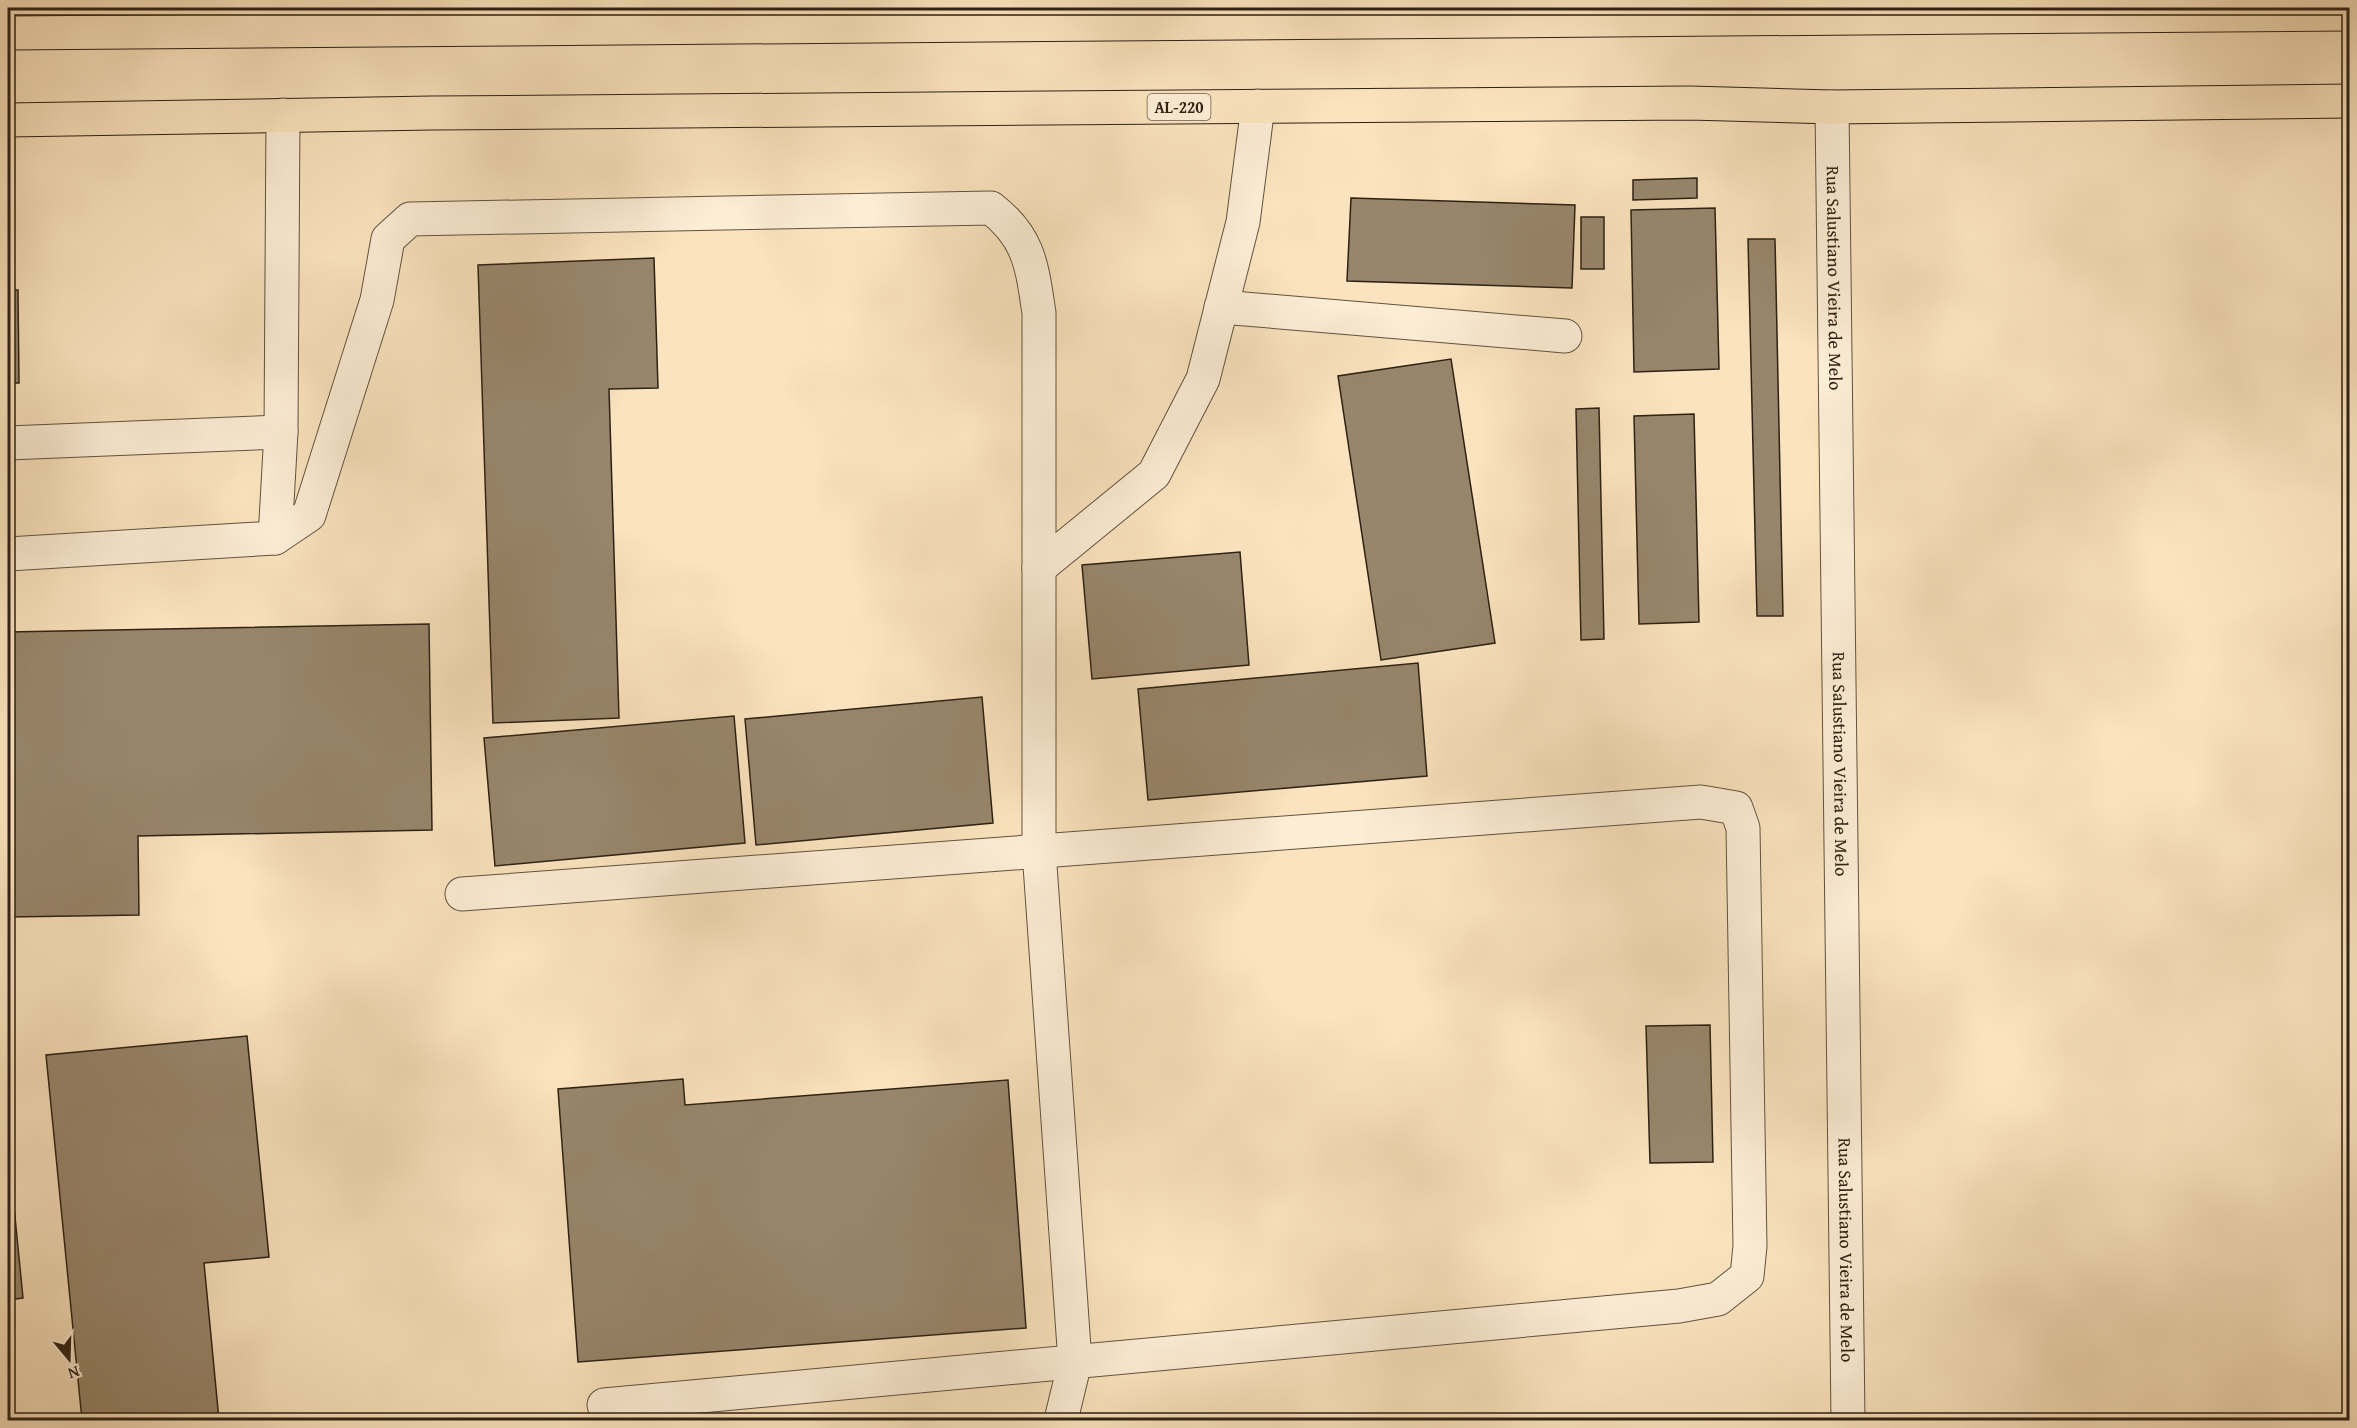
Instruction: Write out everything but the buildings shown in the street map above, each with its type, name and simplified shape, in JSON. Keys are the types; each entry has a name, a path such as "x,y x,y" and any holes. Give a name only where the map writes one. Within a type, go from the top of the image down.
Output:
{"highway":[{"path":"8,33 1885,12 2349,14"},
{"name":"AL-220","path":"8,120 283,115 1258,106 1690,103 1832,107 2349,101"}],"street":[{"path":"1039,567 1154,474 1203,378 1243,222 1258,106"},
{"name":"Rua Salustiano Vieira de Melo","path":"1832,107 1848,1420"},
{"path":"275,538 281,432 283,115"},
{"path":"8,554 275,538 309,515 377,300 388,239 410,219 991,208 1012,224 1031,262 1039,313 1039,851 1075,1362 1061,1420"},
{"path":"1221,307 1565,336"},
{"path":"8,443 281,432"},
{"path":"462,894 1701,802 1736,808 1743,828 1749,1246 1747,1276 1718,1299 1679,1306 604,1405"}]}
